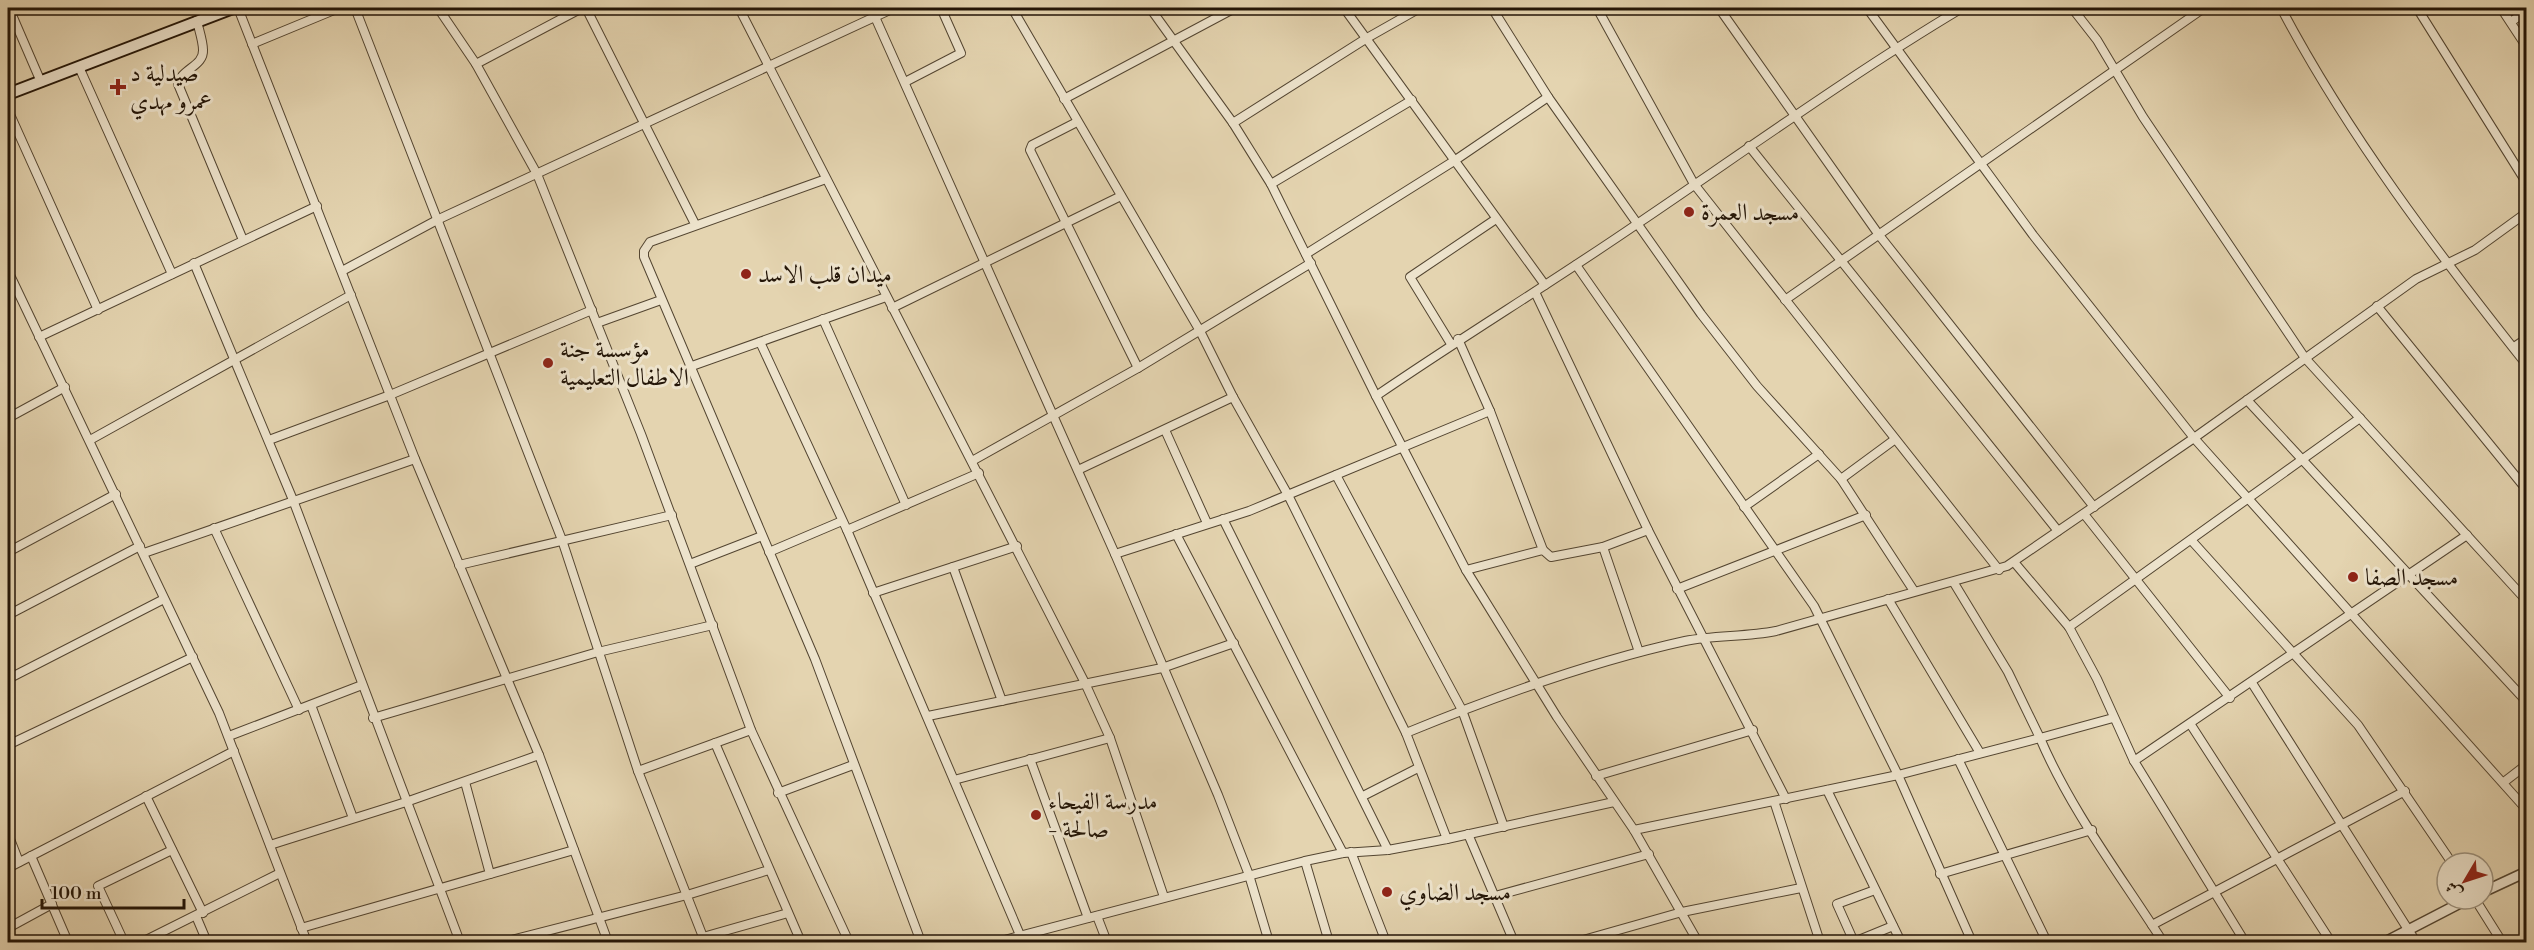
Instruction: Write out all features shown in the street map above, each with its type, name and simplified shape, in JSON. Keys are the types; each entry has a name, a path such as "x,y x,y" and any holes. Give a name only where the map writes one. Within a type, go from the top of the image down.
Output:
{"main road":[{"path":"8,94 232,8"}],"street":[{"path":"9,8 41,82"},
{"path":"238,8 415,459 539,755 608,942"},
{"path":"252,44 339,8"},
{"path":"355,8 440,219 488,352 562,540 638,771 704,940 788,913"},
{"path":"438,8 476,64 537,174 672,515 751,730 778,793 849,942"},
{"path":"476,64 584,8 695,224"},
{"path":"739,8 886,297 1017,546 1085,683 1110,738 1164,897"},
{"path":"871,8 1078,470 1218,795 1249,875 1269,942"},
{"path":"342,271 440,219 768,64 894,8"},
{"path":"905,82 962,53 941,8"},
{"path":"1012,8 1200,332 1233,397 1288,495 1406,733 1447,839"},
{"path":"1150,8 1233,123 1271,184 1402,448 1466,570 1596,776 1634,830 1698,942"},
{"path":"1064,99 1235,8"},
{"path":"1344,8 1545,285"},
{"path":"1233,123 1367,38 1420,8"},
{"path":"1492,8 1548,97 1701,314 1750,377 1840,479 1866,515 1914,591"},
{"path":"1597,8 1694,184 1999,570"},
{"path":"1719,8 1879,235 2094,507"},
{"path":"1867,8 1898,47 2033,235 2194,438 2526,809"},
{"path":"1376,396 1455,341 1535,292 1638,224 1793,115 1960,8"},
{"path":"2072,8 2305,358 2526,600"},
{"path":"1785,300 2204,8"},
{"path":"2282,8 2309,61 2447,262 2526,364"},
{"path":"2417,8 2526,182"},
{"path":"2501,8 2526,46"},
{"path":"2511,22 2526,11"},
{"path":"197,21 204,51 202,57 182,74 178,84 243,240"},
{"path":"79,67 172,274"},
{"path":"1306,254 1454,161 1548,97"},
{"path":"1271,184 1412,100"},
{"path":"8,110 98,310"},
{"path":"1077,122 1030,147 1138,368"},
{"path":"1749,146 2058,531"},
{"path":"826,178 695,224 651,243 644,251 661,300 692,366 822,676 853,765 921,942"},
{"path":"892,308 1120,196"},
{"path":"39,337 317,206"},
{"path":"1406,733 1462,710 1537,684 1640,652 1705,638 1758,635 1821,620 1914,591 1954,583 1999,570 2194,438 2377,306 2447,262 2475,250 2526,213"},
{"path":"1496,219 1410,277 1455,341 1490,411 1543,550 1551,557 1603,548 1648,531"},
{"path":"194,263 293,500 373,718 460,942"},
{"path":"972,461 1200,332 1311,263"},
{"path":"1576,265 1803,589 1821,620 1898,775 1972,942"},
{"path":"8,271 116,494 229,736 307,942"},
{"path":"1535,292 1648,531 1753,730 1786,799"},
{"path":"90,440 351,295"},
{"path":"692,366 886,297"},
{"path":"597,323 661,300"},
{"path":"2377,306 2526,489"},
{"path":"269,440 390,395 592,310"},
{"path":"823,319 906,505"},
{"path":"2514,348 2526,339"},
{"path":"760,342 847,531 1022,940"},
{"path":"9,415 65,387"},
{"path":"1078,470 1233,397"},
{"path":"2247,400 2407,576 2526,702"},
{"path":"1115,554 1288,495 1490,411"},
{"path":"2069,627 2137,581 2360,418"},
{"path":"1165,430 1207,523"},
{"path":"1840,479 1894,440"},
{"path":"1744,507 1819,454"},
{"path":"8,615 142,550 214,528 415,459"},
{"path":"847,531 979,473"},
{"path":"1336,476 1462,710 1504,826"},
{"path":"8,552 116,494"},
{"path":"2084,514 2230,698"},
{"path":"459,565 672,515"},
{"path":"1677,589 1866,515"},
{"path":"1223,519 1388,850"},
{"path":"770,552 842,521"},
{"path":"214,528 299,710"},
{"path":"1176,534 1347,852 1386,942"},
{"path":"2134,761 2191,725 2467,535"},
{"path":"690,564 762,536"},
{"path":"2192,541 2292,655 2358,725 2444,851"},
{"path":"873,593 1017,546"},
{"path":"1603,548 1640,652"},
{"path":"1466,570 1543,550"},
{"path":"2014,562 2069,627 2097,679 2134,761 2245,942"},
{"path":"952,567 1002,701"},
{"path":"1954,583 2008,672 2051,765 2163,942"},
{"path":"8,679 165,599"},
{"path":"1888,599 1980,753"},
{"path":"373,718 598,652 713,625"},
{"path":"928,716 1162,668 1234,644"},
{"path":"8,745 193,657"},
{"path":"2252,683 2416,942"},
{"path":"229,736 362,684"},
{"path":"311,705 353,818"},
{"path":"1634,830 1898,775 2113,717"},
{"path":"2191,725 2331,942"},
{"path":"638,771 751,730"},
{"path":"1596,776 1753,730"},
{"path":"954,780 1110,738"},
{"path":"715,743 801,942"},
{"path":"8,868 234,751"},
{"path":"270,845 406,802 539,755"},
{"path":"1030,759 1088,918"},
{"path":"1958,759 2047,942"},
{"path":"778,793 853,765"},
{"path":"2504,782 2526,765"},
{"path":"1363,796 1418,768"},
{"path":"465,782 490,874"},
{"path":"1827,790 1901,942"},
{"path":"2152,925 2405,791"},
{"path":"146,796 172,849 199,914 207,942"},
{"path":"1774,801 1820,942"},
{"path":"997,942 1022,940 1088,918 1305,861 1347,852 1388,850 1447,839 1614,802"},
{"path":"1940,874 2091,830"},
{"path":"8,834 19,862"},
{"path":"1468,834 1514,942"},
{"path":"124,942 98,886 172,849"},
{"path":"301,928 574,850"},
{"path":"1495,896 1649,855"},
{"path":"31,856 68,942"},
{"path":"1305,861 1329,942"},
{"path":"504,942 687,895 769,870"},
{"path":"2495,886 2526,872"},
{"path":"141,942 280,873"},
{"path":"1576,942 1682,912 1801,888"},
{"path":"1875,890 1837,904 1854,942 1893,926"},
{"path":"8,928 52,904"},
{"path":"2385,942 2445,911"},
{"path":"2483,911 2502,942"},
{"path":"1097,916 1107,942"}],"place":[{"name":"صيدلية د عمرو مهدي","path":"118,87"},
{"name":"مسجد العمرة","path":"1689,212"},
{"name":"ميدان قلب الاسد","path":"746,274"},
{"name":"مؤسسة جنة الاطفال التعليمية","path":"548,363"},
{"name":"مسجد الصفا","path":"2353,577"},
{"name":"مدرسة الفيحاء - صالحة","path":"1036,815"},
{"name":"مسجد الضاوي","path":"1387,892"}]}
